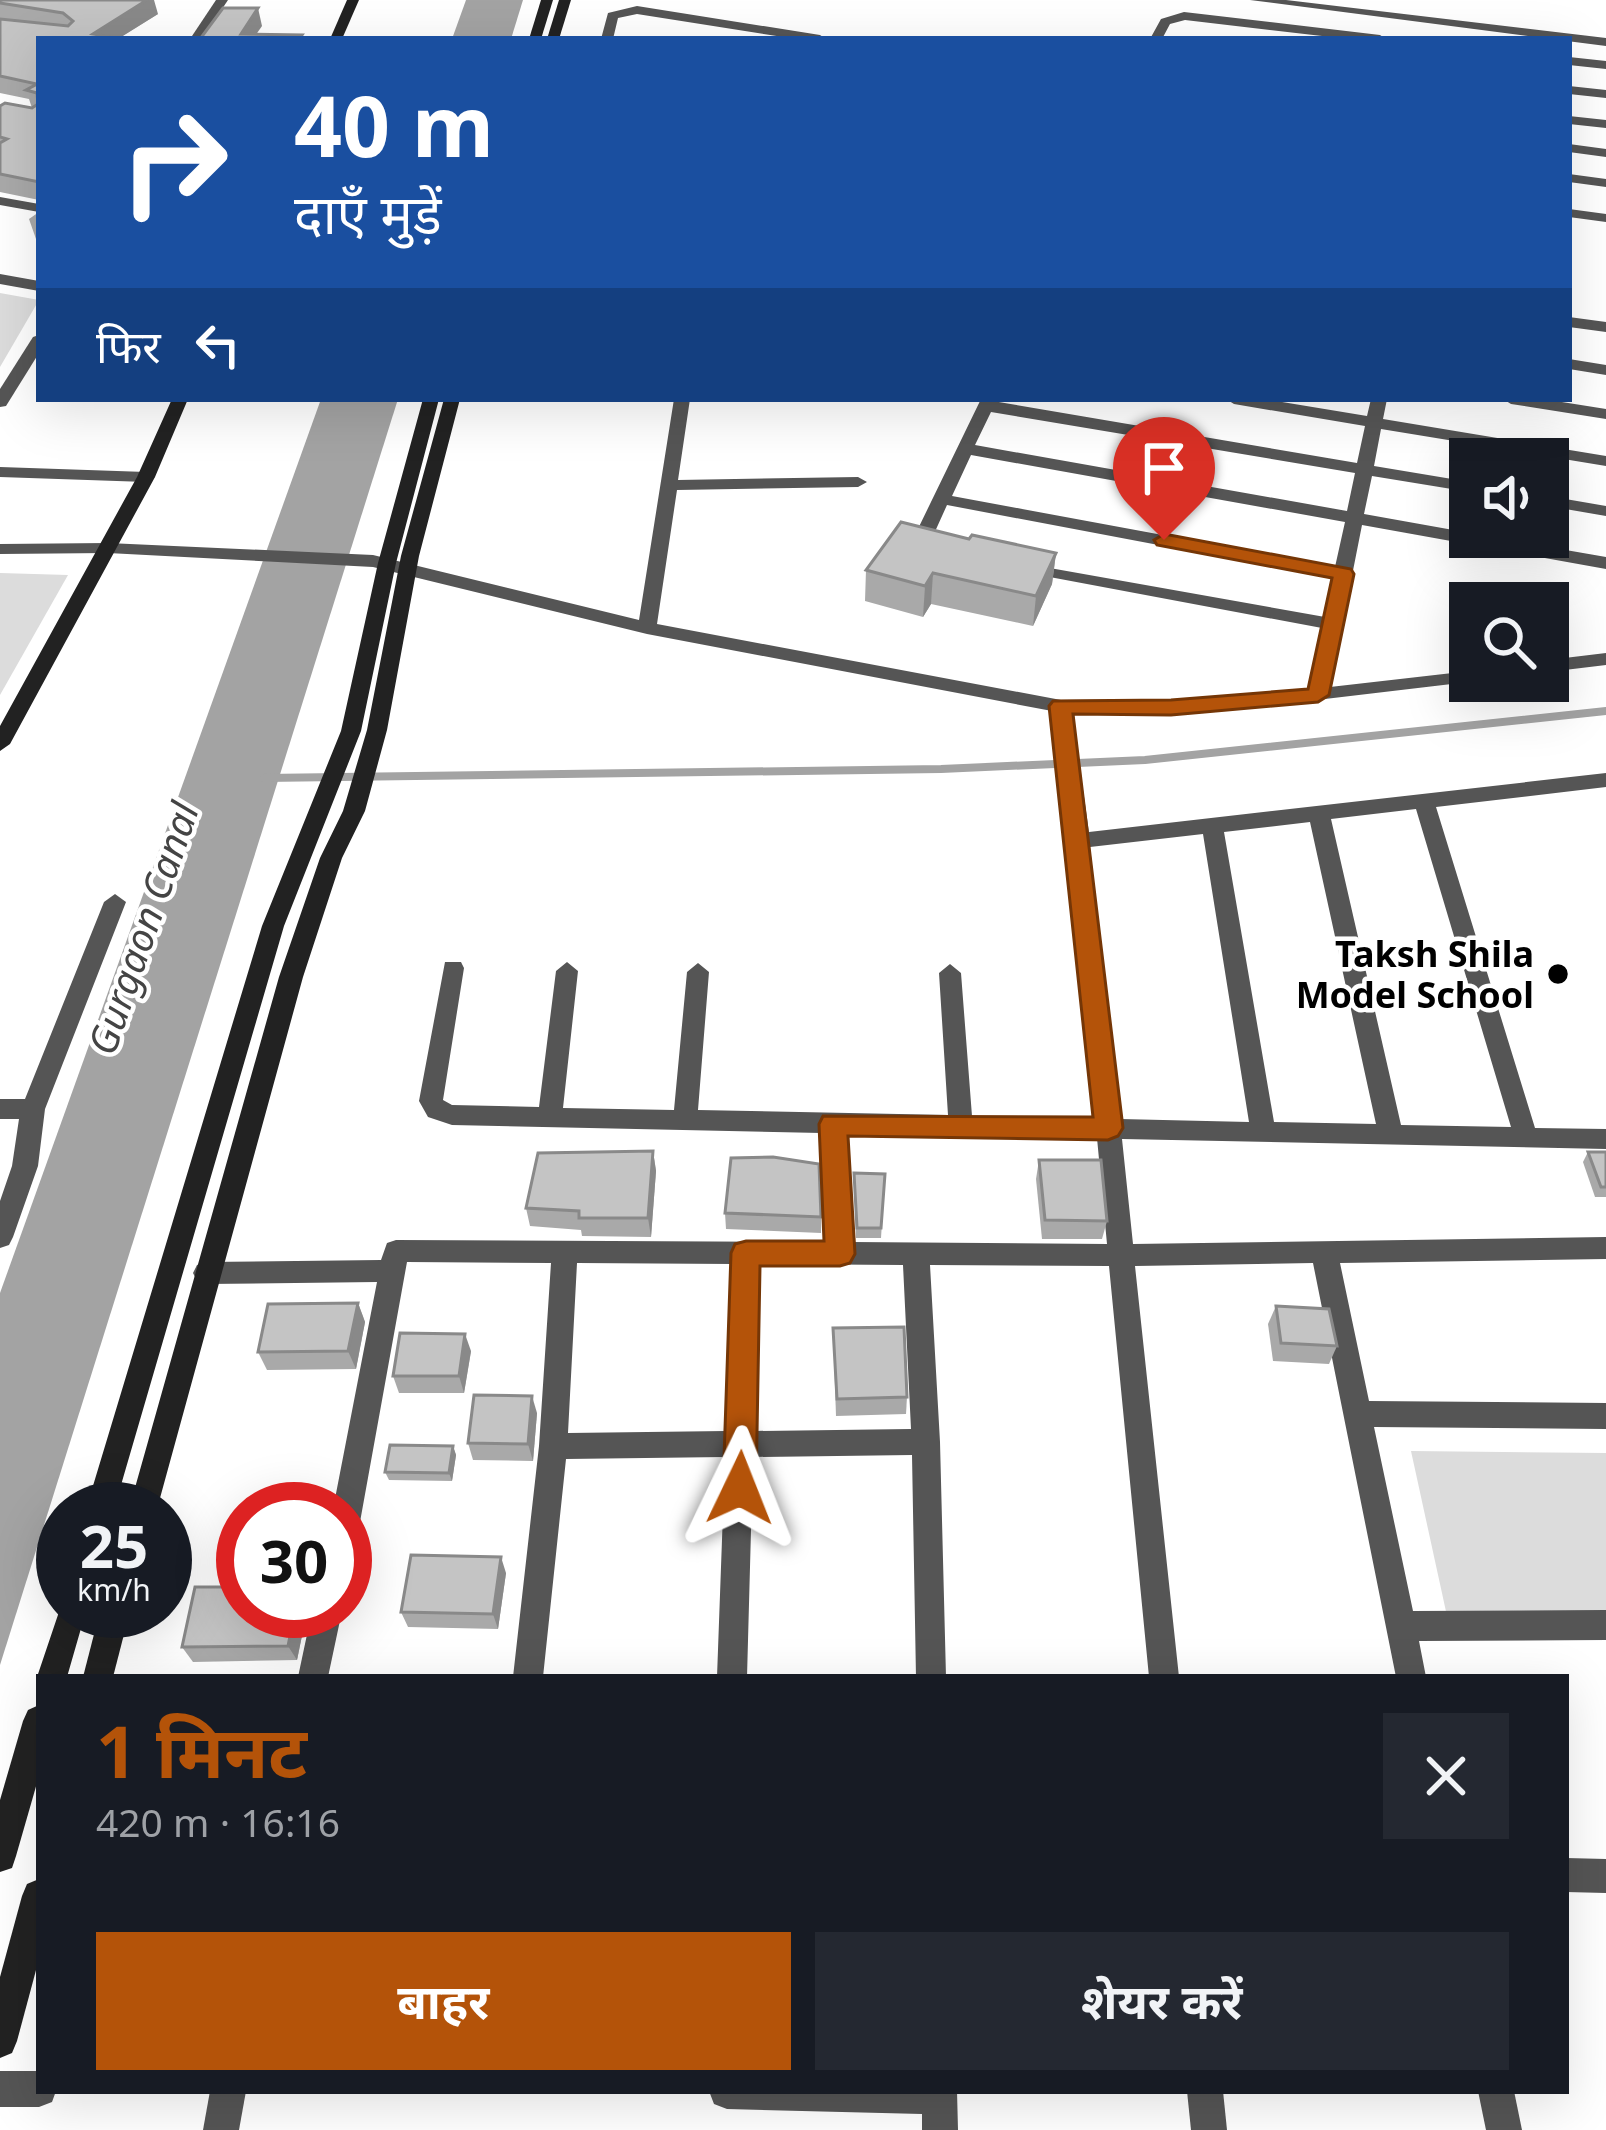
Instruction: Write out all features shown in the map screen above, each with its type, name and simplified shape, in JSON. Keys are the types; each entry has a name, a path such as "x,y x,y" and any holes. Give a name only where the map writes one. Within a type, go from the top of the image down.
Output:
{"main road":[{"path":"337,36 352,0"},
{"path":"536,36 548,0"},
{"path":"554,36 565,0"},
{"path":"0,744 146,477 179,402"},
{"path":"149,1482 306,927 354,811 377,730 397,566 430,402"},
{"path":"108,1482 273,926 351,731 397,566 451,402"},
{"path":"53,1674 63,1638"},
{"path":"99,1674 108,1638"},
{"path":"0,1856 36,1731"},
{"path":"0,2041 36,1907"}],"street":[{"path":"198,36 222,0"},
{"path":"1256,0 1560,36"},
{"path":"608,36 612,16 637,10 801,36"},
{"path":"1158,36 1165,22 1184,16 1354,36"},
{"path":"1572,37 1606,41"},
{"path":"1572,61 1606,65"},
{"path":"1572,90 1606,94"},
{"path":"1572,120 1606,124"},
{"path":"1572,148 1606,153"},
{"path":"1572,178 1606,183"},
{"path":"0,201 36,207"},
{"path":"1572,213 1606,218"},
{"path":"0,279 36,285"},
{"path":"1572,322 1606,327"},
{"path":"0,401 36,345"},
{"path":"1572,364 1606,370"},
{"path":"647,628 682,402"},
{"path":"965,555 925,543 987,402 1449,484"},
{"path":"1252,402 1606,460"},
{"path":"1318,695 1378,402"},
{"path":"1529,402 1606,414"},
{"path":"963,448 1606,563"},
{"path":"0,472 146,477"},
{"path":"670,484 858,482"},
{"path":"941,499 1343,574"},
{"path":"1569,505 1606,511"},
{"path":"0,549 108,548 360,560 647,628 1061,706 1171,708 1449,679"},
{"path":"1011,564 1333,624"},
{"path":"1569,663 1606,659"},
{"path":"1061,706 1079,841 1164,1674"},
{"path":"1079,841 1606,779"},
{"path":"1424,801 1526,1137"},
{"path":"1319,813 1391,1134"},
{"path":"1212,826 1263,1132"},
{"path":"0,1237 25,1166 32,1109 115,902"},
{"path":"453,968 433,1106 452,1114 1606,1139"},
{"path":"550,1117 567,971"},
{"path":"686,1120 698,972"},
{"path":"950,973 961,1128"},
{"path":"0,1109 32,1109"},
{"path":"833,1124 840,1254"},
{"path":"352,1482 395,1251 1122,1255 1606,1248"},
{"path":"1324,1250 1410,1674"},
{"path":"528,1674 553,1446 565,1252"},
{"path":"732,1674 746,1253"},
{"path":"916,1254 931,1674"},
{"path":"206,1273 392,1270"},
{"path":"1358,1414 1606,1416"},
{"path":"553,1446 926,1442"},
{"path":"1401,1625 1606,1625"},
{"path":"315,1674 322,1638"},
{"path":"1569,1875 1606,1876"},
{"path":"0,2090 36,2089"},
{"path":"221,2130 227,2094"},
{"path":"770,2094 939,2106"},
{"path":"1205,2094 1209,2130"},
{"path":"1497,2094 1504,2130"}],"shaded area":[{"path":"0,293 36,299 36,305 0,367"},
{"path":"0,573 68,575 0,695"},
{"path":"1411,1451 1606,1453 1606,1619 1447,1616"}],"water":[{"path":"466,0 523,0 512,36 453,36"},
{"name":"Gurgaon Canal","path":"320,402 397,402 58,1482 36,1482 36,1550 0,1665 0,1293"}],"building":[{"path":"147,0 93,34 105,36 36,36 36,84 0,76 0,19 68,26 73,21 63,13 0,3"},
{"path":"223,8 258,8 241,34 302,35 301,36 202,36"},
{"path":"36,105 36,181 0,174 0,143 7,139 0,137 0,106"},
{"path":"901,522 1056,553 1036,596 933,573 925,586 866,570"},
{"path":"653,1151 648,1218 579,1218 579,1211 526,1208 538,1153"},
{"path":"1588,1152 1606,1152 1606,1187 1601,1187"},
{"path":"773,1157 819,1164 821,1217 725,1213 731,1158"},
{"path":"1039,1160 1101,1160 1107,1221 1045,1220"},
{"path":"854,1173 885,1174 881,1228 857,1228"},
{"path":"358,1303 348,1351 258,1352 268,1304"},
{"path":"1276,1306 1329,1309 1337,1346 1281,1343"},
{"path":"904,1327 907,1397 837,1399 833,1328"},
{"path":"400,1333 465,1334 459,1376 393,1376"},
{"path":"474,1395 532,1396 528,1444 468,1443"},
{"path":"390,1445 453,1446 449,1473 385,1472"},
{"path":"411,1555 501,1557 493,1614 401,1612"},
{"path":"195,1587 216,1587 216,1638 290,1638 288,1646 182,1647 184,1638 192,1638"}],"waterway":[{"path":"264,778 941,769 1145,760 1606,711"}],"place":[{"name":"Taksh Shila Model School","path":"1558,974"}],"route":[{"path":"740,1488 746,1253 840,1254 833,1124 1108,1128 1061,706 1171,708 1318,695 1343,574 1164,540"}]}
